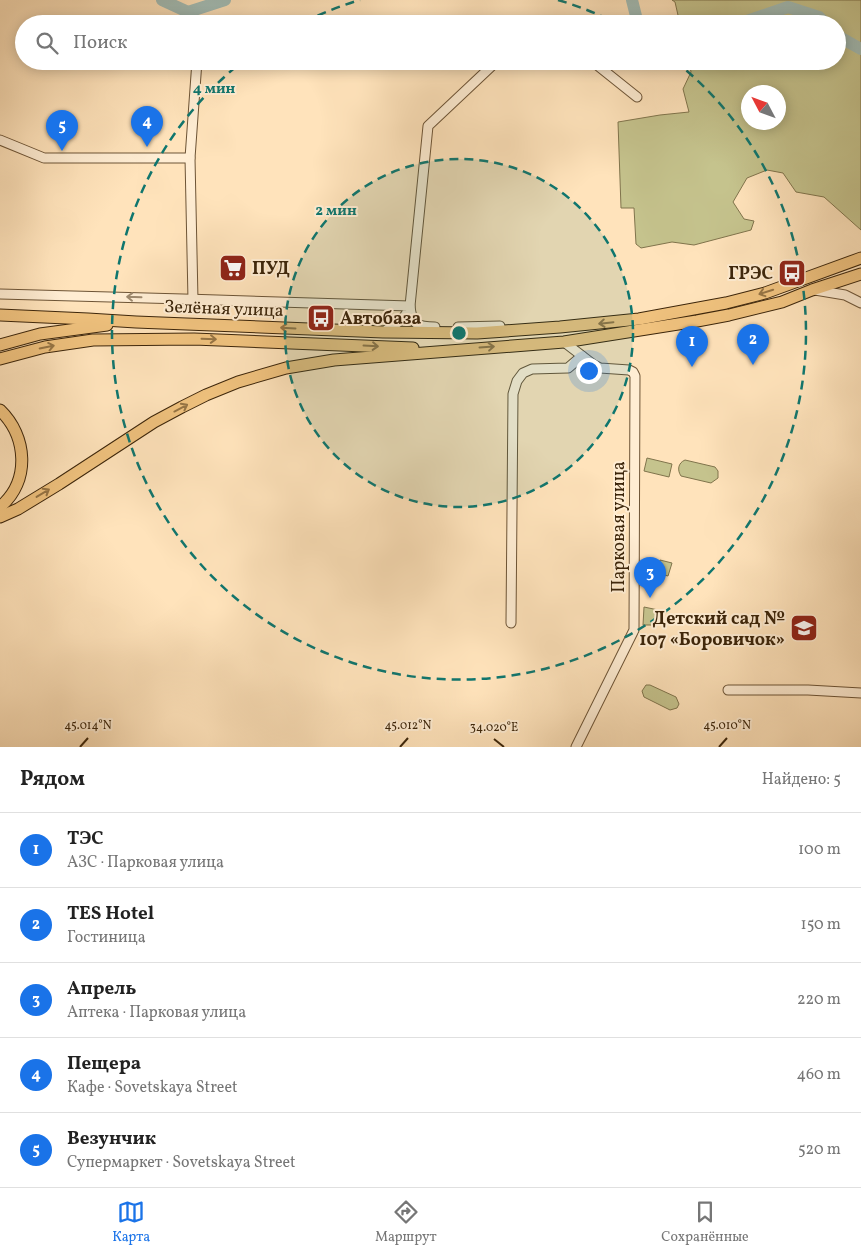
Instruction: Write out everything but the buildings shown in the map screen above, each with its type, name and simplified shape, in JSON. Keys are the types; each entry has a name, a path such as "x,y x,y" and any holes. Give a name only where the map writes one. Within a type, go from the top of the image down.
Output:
{"main road":[{"name":"Зелёная улица","path":"0,315 383,332 477,333 640,319 726,303 765,292 861,258"},
{"path":"0,517 18,509 51,489 161,418 206,395 238,382 286,368 334,360 564,342 729,315 782,302 861,274"},
{"path":"0,345 40,334 136,322"},
{"path":"0,359 44,347 93,340 204,339 449,350"},
{"path":"0,410 11,422 15,430 20,444 22,461 16,487 0,507"}],"street":[{"path":"193,300 190,158 196,70"},
{"path":"487,70 428,126 410,309 412,319 418,326 427,327 560,327"},
{"path":"603,70 637,98"},
{"path":"0,140 44,158 190,158"},
{"path":"812,290 844,295 861,303"},
{"path":"0,294 129,297 410,309"},
{"path":"383,332 394,326 410,309"},
{"name":"Парковая улица","path":"564,342 600,368 629,370 635,376 634,628 633,634 576,747"},
{"path":"511,623 513,394 516,380 523,373 532,369 568,368 582,356"},
{"path":"728,690 808,690 861,693"}],"shaded area":[{"path":"672,0 861,0 861,230 824,197 796,192 783,173 767,170 747,178 733,202 744,219 754,221 751,230 694,245 672,242 641,248 636,244 634,208 621,208 618,122 689,112 683,89 691,70 846,70 846,15 678,15 675,2"},
{"path":"647,458 672,464 669,477 644,471"},
{"path":"685,460 715,467 718,471 718,478 711,483 681,476 679,467"},
{"path":"660,560 672,563 668,576 657,573"},
{"path":"644,607 663,611 660,625 643,625"},
{"path":"646,685 676,697 679,704 677,708 670,710 644,697 642,691"}],"waterway":[{"path":"162,0 188,12 225,0"},
{"path":"632,0 636,15"},
{"path":"764,15 788,7 813,15"},
{"path":"846,41 861,49"}],"place":[{"name":"Пещера","path":"147,147"},
{"name":"Везунчик","path":"62,151"},
{"name":"ПУД","path":"233,268"},
{"name":"ГРЭС","path":"792,273"},
{"name":"Автобаза","path":"321,318"},
{"name":"TES Hotel","path":"753,365"},
{"name":"ТЭС","path":"692,367"},
{"name":"Апрель","path":"650,598"},
{"name":"Детский сад № 107 «Боровичок»","path":"804,628"}]}
